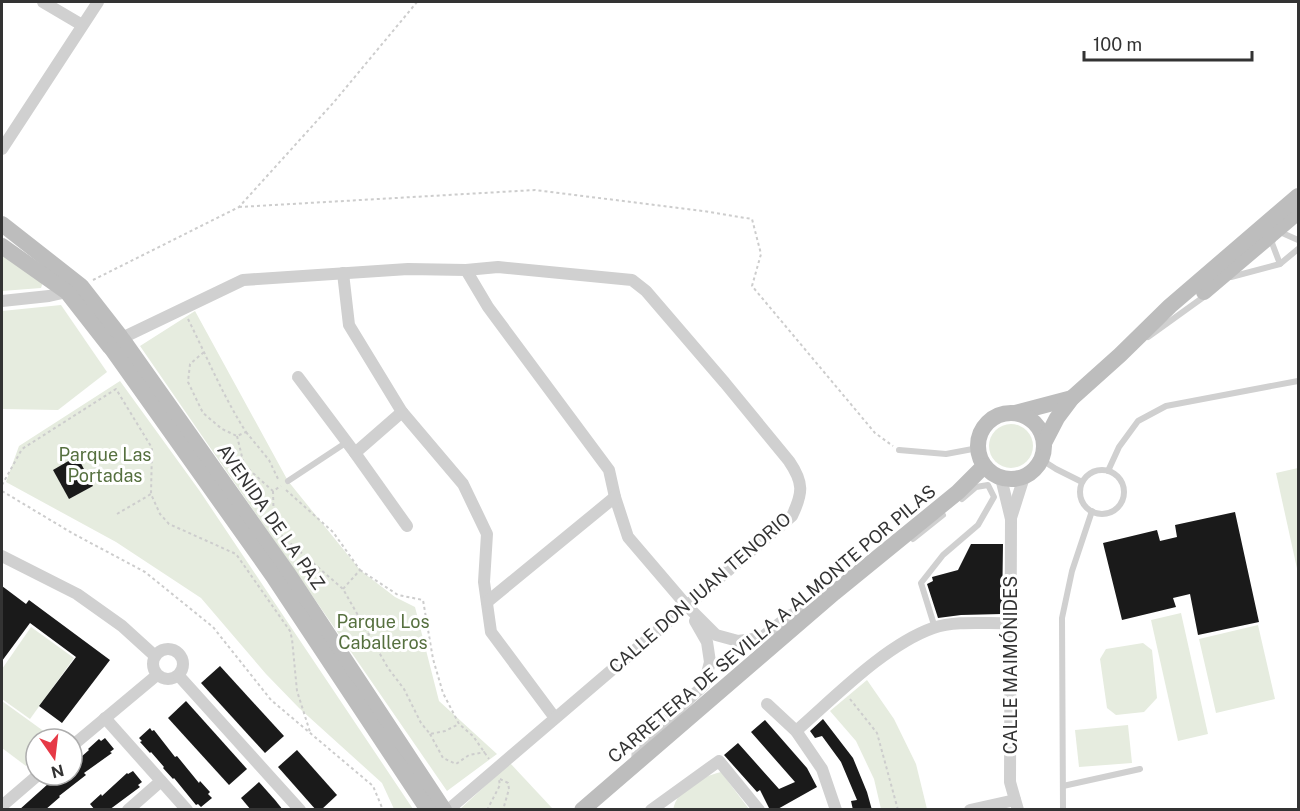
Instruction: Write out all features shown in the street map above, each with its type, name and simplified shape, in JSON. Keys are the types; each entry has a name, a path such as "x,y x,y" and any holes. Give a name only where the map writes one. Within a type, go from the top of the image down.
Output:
{"main road":[{"path":"1072,398 1002,414 992,419 984,427 979,437 978,448 984,466 1001,478 1024,477 1031,473 1057,418 1072,398 1170,306 1299,196"},
{"path":"1120,355 1179,313 1299,212"},
{"name":"AVENIDA DE LA PAZ","path":"2,224 74,289 117,342 287,572 446,810"},
{"name":"AVENIDA DE LA PAZ","path":"2,246 74,289"},
{"name":"AVENIDA DE LA PAZ","path":"117,342 428,810"},
{"path":"1013,413 1034,422 1041,432 1043,451"},
{"name":"CARRETERA DE SEVILLA A ALMONTE POR PILAS","path":"582,810 834,593 958,492 984,466"}],"street":[{"path":"43,2 82,25"},
{"path":"2,149 98,2"},
{"name":"CALLE DON JUAN TENORIO","path":"117,342 243,280 408,269 508,268 632,280 646,291 718,374 798,474 801,486 800,501 792,516 446,810"},
{"path":"466,270 488,307 609,470 628,537 687,606 716,635 738,641 761,638 789,616 834,593"},
{"path":"343,273 349,325 402,412 463,484 487,534 484,577 491,632 555,718"},
{"path":"2,301 74,289"},
{"path":"298,377 407,526"},
{"path":"355,453 402,412"},
{"name":"CALLE MAIMÓNIDES","path":"1011,519 1024,477"},
{"name":"CALLE MAIMÓNIDES","path":"1001,478 1011,519 1010,782 1016,805"},
{"path":"487,602 615,497"},
{"path":"2,556 77,594 122,626 155,657"},
{"path":"484,577 507,586"},
{"path":"638,762 638,747 704,685 710,662 707,642 687,606"},
{"path":"796,731 843,690 911,638 934,628 960,624 1012,623"},
{"path":"162,650 177,651 184,661 179,676 172,680 164,680 157,675 153,666 155,657 162,650"},
{"path":"84,736 157,675"},
{"path":"179,676 300,810"},
{"path":"767,704 796,731 822,769 836,810"},
{"path":"105,718 187,810"},
{"path":"658,807 719,761 759,810"},
{"path":"128,810 161,781"},
{"path":"2,806 24,787"},
{"path":"970,810 1016,805"}],"lane":[{"path":"1280,264 1272,243 1275,232 1285,214 1299,203"},
{"path":"1219,264 1234,258 1262,234 1282,232 1299,240"},
{"path":"1102,371 1234,275 1280,264 1299,249"},
{"path":"1108,471 1119,447 1138,421 1166,406 1299,381"},
{"path":"288,481 347,442"},
{"path":"899,450 946,453 978,448"},
{"path":"1043,451 1056,469 1082,482"},
{"path":"1108,471 1118,477 1122,483 1123,498 1114,510 1107,513 1092,511 1082,501 1080,488 1082,482 1092,472 1108,471"},
{"path":"852,579 920,534 976,487 988,485 994,497 978,525 943,555 921,583 934,628"},
{"path":"1063,810 1062,618 1072,571 1092,511"},
{"path":"1063,786 1140,769"}],"path":[{"path":"74,289 239,207 334,102 417,2"},
{"path":"239,207 535,190 752,219 761,255 752,286 875,433 899,450"},
{"path":"185,313 232,409 246,432 269,460 281,486 333,532 360,570 398,595 423,600 433,659 443,693 459,724 473,736 496,768"},
{"path":"204,352 190,364 188,382 203,413 222,429 237,436 246,432"},
{"path":"2,485 22,449 116,389 152,448 151,494 160,514 169,524 236,555 290,632 297,691 311,735"},
{"path":"237,436 244,465 273,490 274,529 343,589 388,668 404,689 443,759 456,764 469,756 485,752"},
{"path":"273,490 281,486"},
{"path":"2,491 72,533 146,572 213,627 271,700 373,786 382,810"},
{"path":"117,514 151,494"},
{"path":"343,589 360,570"},
{"path":"843,690 877,733 898,810"},
{"path":"430,734 446,731 459,724"},
{"path":"487,810 500,785 499,778 508,783 509,789 503,810"}],"green space":[{"path":"2,253 43,282 41,288 2,291"},
{"path":"61,305 107,372 58,410 2,409 2,311"},
{"name":"Parque Los Caballeros","path":"195,311 288,481 360,570 395,597 415,607 439,701 497,754 447,791 140,346"},
{"name":"Parque Las Portadas","path":"120,381 199,490 413,809 394,809 382,783 299,708 266,674 201,598 116,542 6,482 19,446"},
{"path":"1011,424 1020,425 1027,430 1032,437 1032,455 1027,462 1020,467 1011,468 1002,467 995,462 990,455 989,446 990,437 995,430 1002,425"},
{"path":"1298,468 1298,573 1276,473"},
{"path":"1181,613 1208,734 1178,741 1151,620"},
{"path":"1258,625 1275,699 1216,713 1199,639"},
{"path":"31,627 74,658 30,719 2,699 2,669"},
{"path":"1143,643 1152,650 1157,698 1144,712 1116,715 1107,708 1100,659 1106,649"},
{"path":"867,680 894,719 916,764 927,809 881,809 874,779 856,741 830,711"},
{"path":"2,701 38,727 24,727 24,764 2,748"},
{"path":"1128,725 1132,763 1079,767 1075,730"},
{"path":"510,763 552,808 550,810 459,810"},
{"path":"721,772 749,809 673,810 679,795 691,785 698,780"}],"building":[{"path":"77,456 93,486 69,499 53,470"},
{"path":"1235,512 1259,622 1198,635 1190,594 1173,598 1176,607 1122,620 1103,543 1157,530 1160,541 1177,537 1175,525"},
{"path":"971,544 1003,544 1002,614 938,618 927,584 933,581 932,577 958,570"},
{"path":"2,586 26,604 29,600 110,660 62,723 39,706 76,657 30,623 2,661"},
{"path":"220,666 284,736 265,753 201,683"},
{"path":"186,701 247,769 229,785 168,718"},
{"path":"823,719 853,758 872,810 853,810 851,801 857,800 841,762 822,736 815,738 810,731"},
{"path":"765,720 807,768 817,787 776,810 770,810 760,790 757,792 724,755 738,743 779,789 795,782 751,732"},
{"path":"150,728 199,783 200,781 210,792 208,794 212,798 201,807 196,805 140,742 142,741 139,738"},
{"path":"105,738 114,749 110,752 112,753 84,773 84,754 99,739 101,741"},
{"path":"297,750 337,795 321,810 316,810 278,767"},
{"path":"133,771 142,782 138,785 140,787 109,810 95,810 90,804 127,773"},
{"path":"259,782 283,810 251,810 241,798"},
{"path":"45,787 71,787 45,810 19,810"}]}
